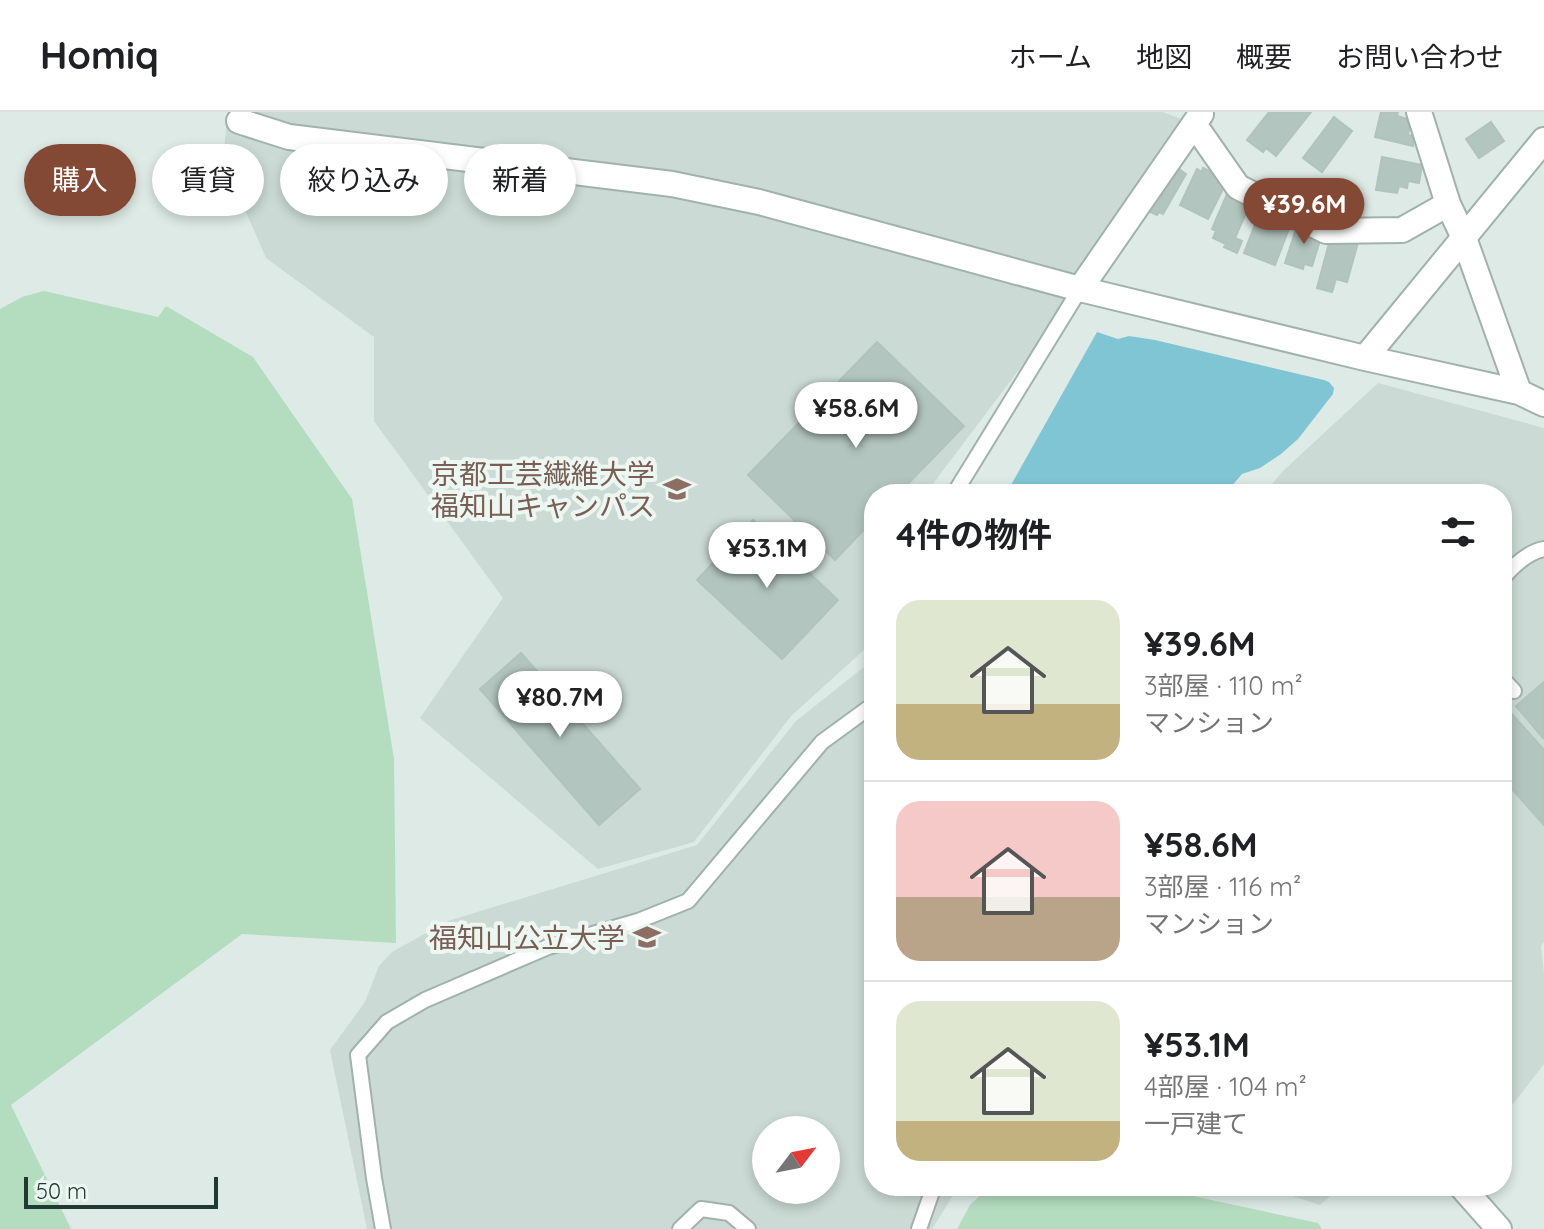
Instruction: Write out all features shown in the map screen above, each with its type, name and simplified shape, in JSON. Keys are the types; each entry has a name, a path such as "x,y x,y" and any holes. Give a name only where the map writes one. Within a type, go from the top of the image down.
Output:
{"street":[{"path":"1419,112 1448,204 1464,238 1519,392"},
{"path":"1080,289 1198,118 1238,187 1326,231 1402,230 1448,204"},
{"path":"239,121 289,137 672,184 759,202 1080,289 1519,392 1544,404"},
{"path":"1365,358 1544,140"},
{"path":"1470,1196 1499,1229"}],"lane":[{"path":"960,484 1080,289"},
{"path":"1512,566 1544,549"},
{"path":"383,1229 358,1055 387,1022 425,1000 548,947 638,921 688,901 822,742 864,711"},
{"path":"919,1229 931,1196"},
{"path":"680,1229 701,1209 729,1213 748,1229"}],"shaded area":[{"name":"京都工芸繊維大学 福知山キャンパス","path":"228,112 1163,112 1194,124 1080,289 933,484 864,484 864,650 791,716 694,842 598,869 420,718 503,598 374,421 374,337 266,258 248,216 264,216 264,144 225,144"},
{"path":"1378,383 1544,428 1544,942 1541,946 1544,1064 1512,1105 1512,484 1272,484"},
{"name":"福知山公立大学","path":"864,667 864,1196 953,1196 932,1229 367,1229 330,1050 365,1002 379,966 392,952 448,921 697,845 796,721"},
{"path":"1292,1196 1330,1196 1320,1205"}],"green space":[{"path":"44,291 158,317 166,306 253,357 352,499 394,759 396,943 242,934 11,1105 71,1229 0,1229 0,309 22,297"},
{"path":"979,1196 1192,1196 1318,1223 1322,1229 957,1229 970,1205"}],"water":[{"path":"1097,332 1118,339 1129,336 1155,340 1324,380 1334,388 1333,394 1298,439 1260,468 1242,474 1234,484 1012,484"}],"building":[{"path":"1269,112 1311,112 1276,156 1266,148 1263,152 1247,140"},
{"path":"1381,112 1398,112 1397,116 1411,120 1408,135 1415,136 1413,146 1375,137"},
{"path":"1334,117 1352,131 1322,172 1303,158"},
{"path":"1491,122 1504,141 1479,158 1466,139"},
{"path":"1382,157 1422,165 1419,183 1408,181 1407,188 1399,186 1397,193 1376,190"},
{"path":"1174,161 1181,165 1179,169 1186,174 1163,214 1159,212 1157,215 1146,210"},
{"path":"1203,168 1226,183 1208,219 1180,205 1197,169 1202,172"},
{"path":"1227,194 1250,204 1235,238 1242,241 1237,253 1213,238 1216,231 1212,229"},
{"path":"1263,204 1279,210 1275,220 1290,226 1275,265 1244,253"},
{"path":"1297,226 1324,228 1312,266 1304,264 1303,269 1285,263"},
{"path":"1332,232 1359,239 1347,282 1336,279 1332,292 1317,288"},
{"path":"877,342 964,426 908,484 864,484 864,530 835,560 748,475"},
{"path":"753,520 838,600 782,659 697,580"},
{"path":"521,653 640,789 599,825 480,689"},
{"path":"1544,682 1544,737 1543,738 1516,706"},
{"path":"1512,714 1544,750 1544,825 1512,789"}],"place":[{"name":"京都工芸繊維大学 福知山キャンパス","path":"677,489"},
{"name":"福知山公立大学","path":"647,937"}]}
